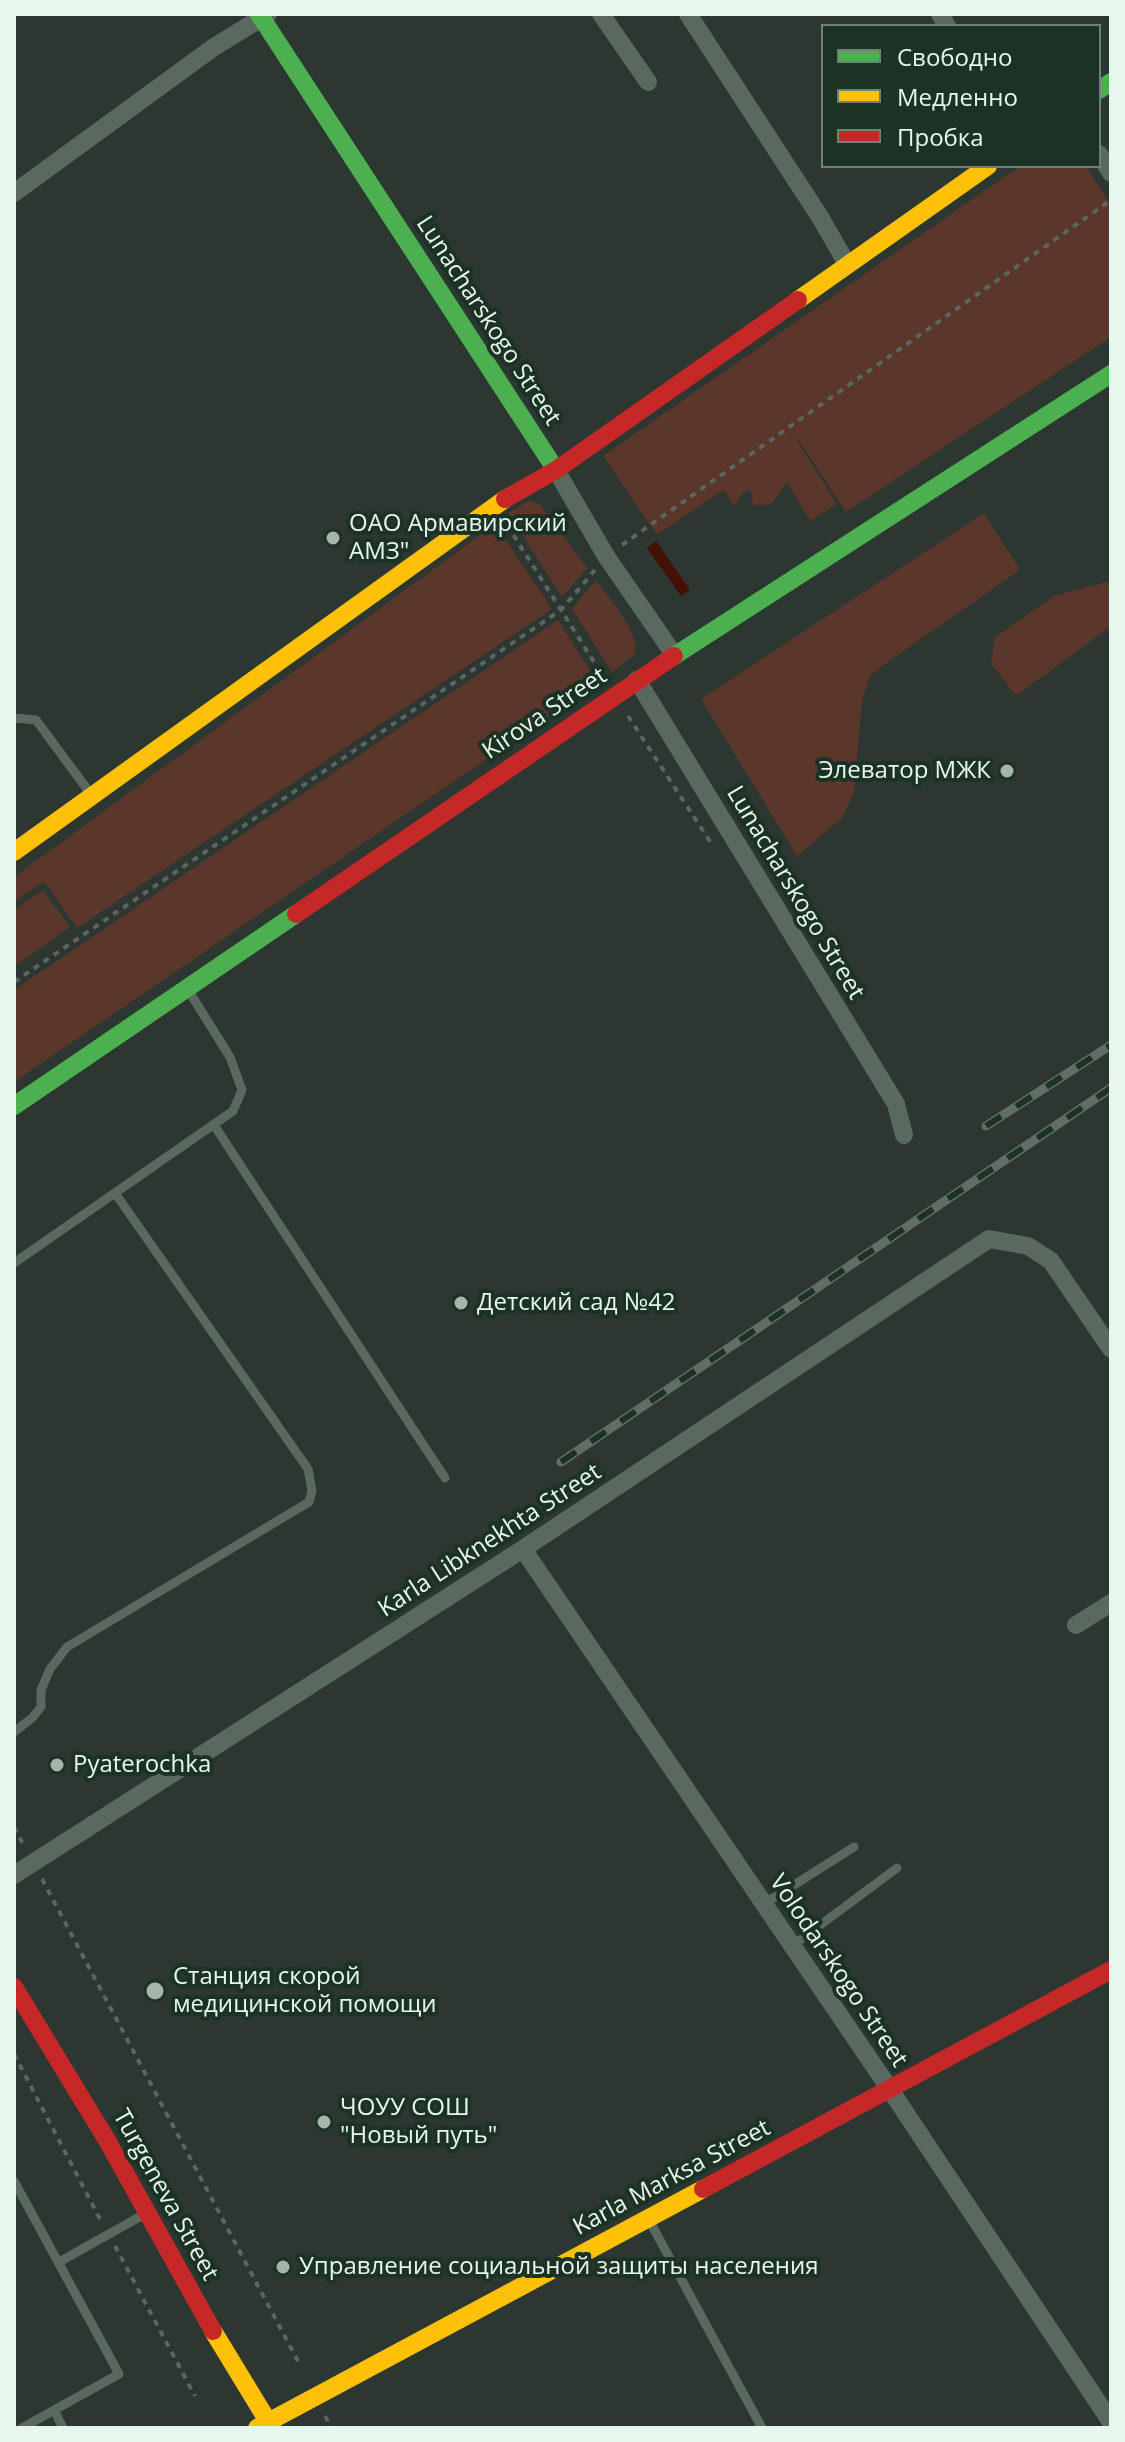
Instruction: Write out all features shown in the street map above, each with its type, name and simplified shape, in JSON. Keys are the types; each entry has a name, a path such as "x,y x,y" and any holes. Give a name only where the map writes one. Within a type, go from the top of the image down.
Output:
{"main road":[{"name":"Lunacharskogo Street","path":"263,16 556,470"},
{"path":"14,852 495,505 556,470 985,168"},
{"name":"Kirova Street","path":"14,1106 637,680 1111,374"},
{"name":"Karla Marksa Street","path":"266,2426 1111,1970"},
{"name":"Turgeneva Street","path":"14,1987 85,2102 266,2426"}],"street":[{"path":"601,14 648,82"},
{"path":"688,14 820,217 847,264"},
{"path":"14,193 214,47 263,16"},
{"name":"Lunacharskogo Street","path":"556,470 606,556 675,656"},
{"name":"Lunacharskogo Street","path":"637,680 896,1104 904,1135"},
{"name":"Karla Libknekhta Street","path":"14,1875 523,1549 989,1239 1028,1246 1051,1261 1111,1349"},
{"name":"Volodarskogo Street","path":"523,1549 889,2088 1111,2422"},
{"path":"1076,1625 1111,1603"}],"lane":[{"path":"14,718 36,720 91,795"},
{"path":"14,1263 233,1111 242,1090 230,1057 186,987"},
{"path":"214,1125 445,1478"},
{"path":"14,1732 41,1707 41,1690 50,1669 67,1647 309,1502 312,1491 308,1469 115,1193"},
{"path":"764,1904 854,1847"},
{"path":"792,1946 897,1868"},
{"path":"14,2181 119,2374 22,2428"},
{"path":"59,2262 148,2213"},
{"path":"647,2218 762,2428"},
{"path":"54,2410 63,2428"}],"path":[{"path":"14,982 561,610 606,556 1111,200"},
{"path":"504,521 606,682"},
{"path":"14,1827 300,2365"}],"shaded area":[{"path":"1017,168 1087,168 1111,206 1111,337 846,512 797,438 837,504 810,521 787,482 772,503 759,506 750,504 753,499 750,489 742,494 735,506 723,490 657,535 603,456"},
{"path":"529,501 539,503 587,568 562,597 508,513"},
{"path":"984,513 1020,570 870,676 862,701 854,793 842,818 797,856 701,699"},
{"path":"495,524 552,609 77,928 44,881 14,902 14,877"},
{"path":"656,541 690,590 681,596 647,548"},
{"path":"596,580 622,616 636,645 635,654 612,672 572,609"},
{"path":"1111,581 1111,626 1016,696 991,663 995,637 1054,596"},
{"path":"558,620 598,683 14,1082 14,990"},
{"path":"43,890 70,927 14,967 14,910"}],"railway":[{"path":"986,1126 1111,1045"},
{"path":"561,1462 1111,1088"}],"traffic: fast":[{"path":"259,14 556,470"},
{"path":"1101,89 1111,82"},
{"path":"674,656 1111,374"},
{"path":"14,1106 296,914"}],"traffic: slow":[{"path":"798,300 985,168"},
{"path":"14,852 505,499"},
{"path":"257,2428 703,2189"},
{"path":"213,2331 272,2428"}],"traffic: jam":[{"path":"505,499 556,470 798,300"},
{"path":"296,914 674,656"},
{"path":"703,2189 1111,1970"},
{"path":"14,1987 108,2142 213,2331"}],"place":[{"name":"ОАО Армавирский АМЗ\"","path":"333,538"},
{"name":"Элеватор МЖК","path":"1007,771"},
{"name":"Детский сад №42","path":"461,1303"},
{"name":"Pyaterochka","path":"57,1765"},
{"name":"Станция скорой медицинской помощи","path":"155,1991"},
{"name":"ЧОУУ СОШ \"Новый путь\"","path":"324,2122"},
{"name":"Управление социальной защиты населения","path":"283,2267"}]}
